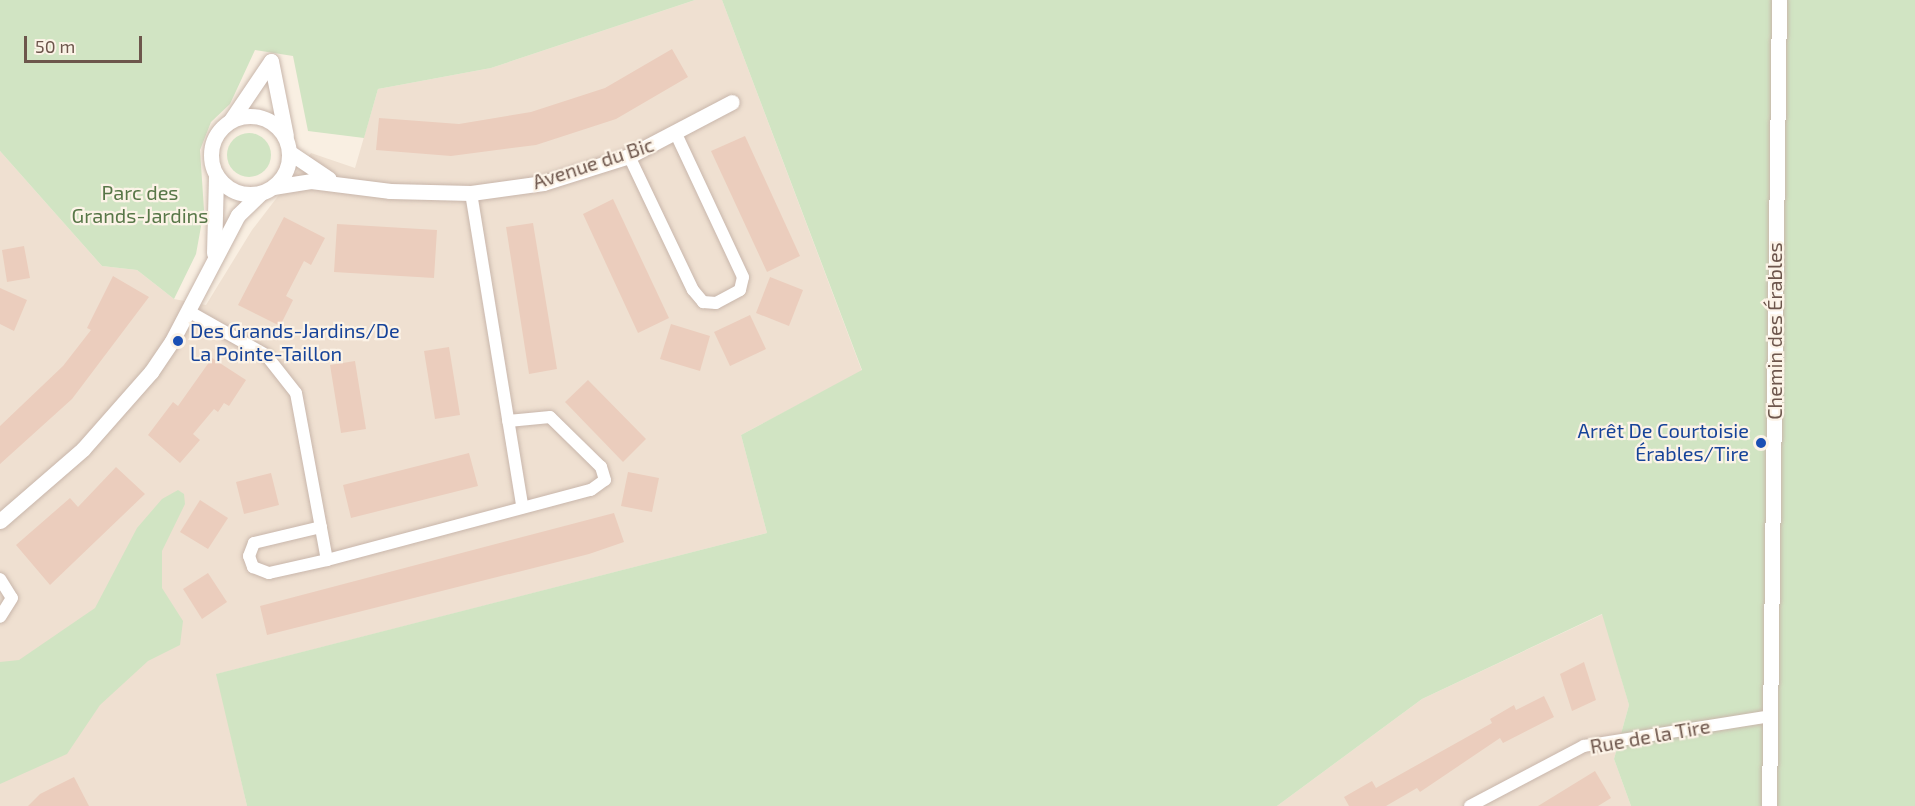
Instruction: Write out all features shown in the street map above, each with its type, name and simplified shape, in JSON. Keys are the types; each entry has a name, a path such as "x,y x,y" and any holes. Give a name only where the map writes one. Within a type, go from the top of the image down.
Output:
{"street":[{"name":"Chemin des Érables","path":"1769,806 1779,0"},
{"path":"0,520 54,477 112,418 162,356 238,215 267,190 288,166 288,146 271,61 212,145 216,176 214,259"},
{"name":"Avenue du Bic","path":"267,190 296,181 338,183 390,191 471,193 543,183 629,156 676,134 732,102"},
{"path":"231,120 256,116 269,120 288,146"},
{"path":"629,156 693,290 704,302 716,303 740,290 742,277 676,134"},
{"name":"Avenue du Bic","path":"288,146 338,183"},
{"path":"216,176 236,192 267,190"},
{"path":"471,193 522,505"},
{"path":"188,311 266,355 288,378 302,410 327,560"},
{"path":"321,527 254,543 249,556 253,567 263,573 327,560 522,505 591,490 602,485 604,474 550,417 508,421"},
{"path":"0,579 12,598 0,617"},
{"name":"Rue de la Tire","path":"1470,806 1584,746 1771,716"}],"shaded area":[{"path":"695,0 722,0 862,371 741,435 767,533 217,674 247,806 0,806 0,151 102,266 137,270 174,299 206,305 252,230 311,153 355,168 378,89 491,68"},
{"path":"1603,614 1629,705 1614,759 1631,806 1277,806 1422,699"}],"green space":[{"name":"Parc des Grands-Jardins","path":"0,0 695,0 491,68 378,89 364,138 308,131 293,56 255,50 230,104 211,122 200,150 204,210 196,254 174,299 137,270 102,266 0,151"},
{"path":"722,0 1915,0 1915,806 1631,806 1614,759 1629,705 1602,614 1422,699 1277,806 247,806 216,674 767,533 741,435 862,370"},
{"path":"249,133 258,134 265,139 270,146 270,164 265,171 258,176 249,177 240,176 233,171 228,164 227,155 228,146 233,139 240,134"},
{"path":"178,490 184,494 185,504 162,551 162,588 183,621 180,645 148,661 100,705 67,754 0,784 0,662 19,660 95,608 137,528 162,499"}],"building":[{"path":"672,49 688,77 616,119 536,145 451,156 376,150 379,118 459,124 531,112 605,88"},
{"path":"745,136 800,256 767,272 711,151"},
{"path":"613,199 669,318 638,333 583,214"},
{"path":"284,217 325,238 311,265 304,261 286,296 293,300 280,326 238,305"},
{"path":"533,223 557,369 529,374 506,227"},
{"path":"337,224 437,230 434,278 334,272"},
{"path":"24,246 30,278 7,282 2,250"},
{"path":"113,276 149,297 72,399 0,464 0,426 63,366 91,330 87,328"},
{"path":"770,277 803,290 789,326 756,313"},
{"path":"0,288 27,300 14,331 0,324"},
{"path":"750,315 766,349 730,366 714,332"},
{"path":"671,324 710,336 700,371 660,359"},
{"path":"449,347 460,415 435,419 424,351"},
{"path":"212,358 246,380 229,406 224,403 218,412 214,409 193,434 200,440 180,463 148,435 173,402 178,406"},
{"path":"355,361 366,429 341,433 330,365"},
{"path":"588,380 646,439 623,462 565,402"},
{"path":"469,453 478,486 351,518 343,485"},
{"path":"116,467 145,494 50,585 16,545 70,498 78,507"},
{"path":"628,472 659,478 652,512 621,506"},
{"path":"271,473 279,505 244,514 236,482"},
{"path":"200,500 228,518 208,549 180,532"},
{"path":"614,513 624,542 589,554 267,635 260,606"},
{"path":"208,573 227,602 202,619 183,589"},
{"path":"1584,662 1596,700 1572,711 1560,674"},
{"path":"1544,696 1554,717 1503,743 1500,738 1420,792 1417,788 1386,806 1349,806 1344,797 1372,781 1376,788 1492,723 1490,719 1514,705 1516,710"},
{"path":"1595,771 1611,798 1598,806 1538,806"},
{"path":"74,777 89,806 28,806 40,794"}],"place":[{"name":"Des Grands-Jardins/De La Pointe-Taillon","path":"178,341"},
{"name":"Arrêt De Courtoisie Érables/Tire","path":"1761,443"}]}
